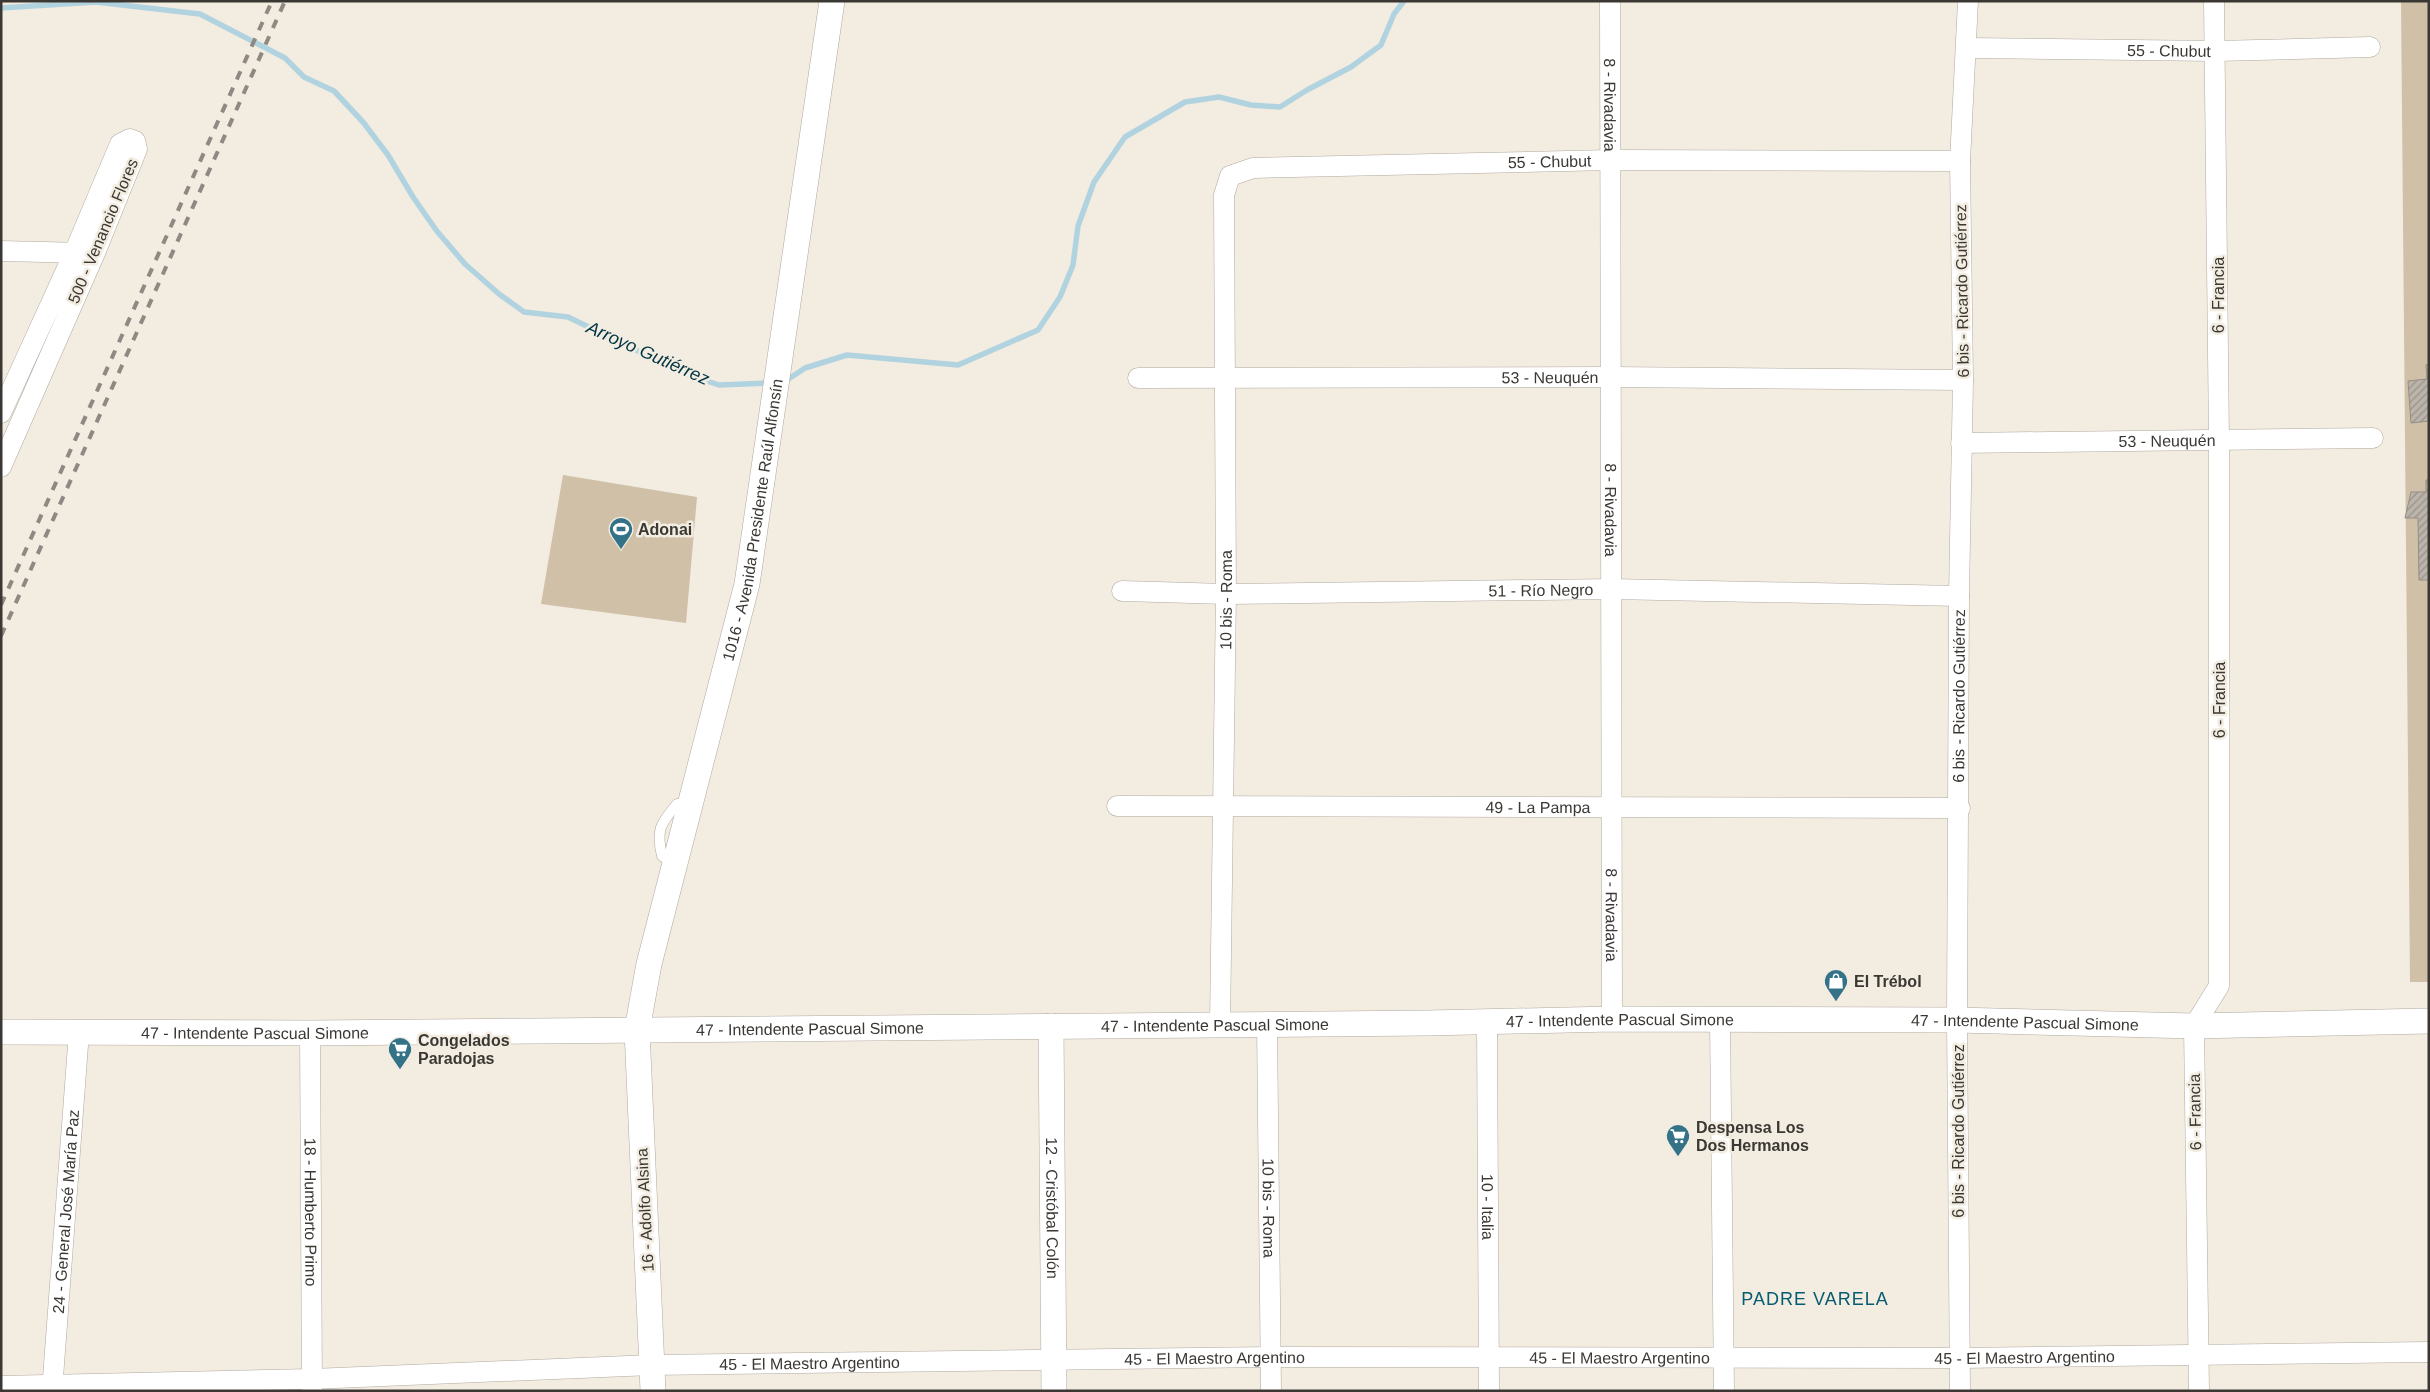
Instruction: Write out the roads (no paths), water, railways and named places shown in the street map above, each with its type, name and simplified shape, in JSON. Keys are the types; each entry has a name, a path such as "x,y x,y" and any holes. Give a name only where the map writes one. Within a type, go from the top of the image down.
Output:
{"street":[{"name":"1016 - Avenida Presidente Raúl Alfonsín","path":"637,1030 648,964 747,584 832,1"},
{"name":"8 - Rivadavia","path":"1610,1 1612,1020"},
{"name":"6 bis - Ricardo Gutiérrez","path":"1960,1391 1957,1020 1960,808 1959,596 1963,380 1960,161 1968,48 1968,1"},
{"name":"6 - Francia","path":"2199,1391 2194,1026 2219,986 2219,440 2214,1"},
{"name":"55 - Chubut","path":"1968,48 2216,51 2370,47"},
{"name":"500 - Venancio Flores","path":"1,467 95,253 137,149 135,141 130,139 120,144 74,252 2,411"},
{"name":"55 - Chubut","path":"1230,176 1253,168 1610,160 1960,161"},
{"name":"10 bis - Roma","path":"1220,1025 1221,807 1226,594 1224,195 1230,176"},
{"path":"1,252 95,253"},
{"name":"53 - Neuquén","path":"1138,378 1611,377 1963,380"},
{"path":"2,411 26,411"},
{"name":"53 - Neuquén","path":"1962,444 2373,438"},
{"name":"51 - Río Negro","path":"1122,591 1226,594 1611,589 1959,596"},
{"name":"49 - La Pampa","path":"1117,806 1960,808"},
{"name":"47 - Intendente Pascual Simone","path":"1,1032 310,1034 1487,1023 1612,1020 1957,1020 2194,1026 2429,1021"},
{"path":"1720,1021 1724,1391"},
{"name":"10 - Italia","path":"1487,1023 1489,1391"},
{"name":"10 bis - Roma","path":"1267,1024 1271,1391"},
{"name":"12 - Cristóbal Colón","path":"1051,1026 1054,1391"},
{"name":"16 - Adolfo Alsina","path":"637,1030 654,1391"},
{"name":"24 - General José María Paz","path":"52,1388 78,1032"},
{"name":"18 - Humberto Primo","path":"310,1034 312,1385"},
{"name":"45 - El Maestro Argentino","path":"1,1386 52,1388 312,1385 652,1365 1270,1357 1960,1358 2429,1352"}],"waterway":[{"name":"Arroyo Gutiérrez","path":"784,382 805,368 847,355 958,365 1038,330 1060,297 1073,265 1078,226 1094,182 1125,137 1185,102 1219,97 1251,105 1280,107 1307,90 1351,67 1381,45 1394,14 1404,1"},
{"name":"Arroyo Gutiérrez","path":"1,8 96,2 200,14 285,58 304,77 334,91 363,122 388,155 413,197 436,230 465,264 499,294 524,312 568,317 686,374 719,385 770,383"}],"railway":[{"path":"1,605 272,1"},
{"path":"1,636 285,1"}],"place":[{"name":"Adonai","path":"621,550"},
{"name":"El Trébol","path":"1836,1002"},
{"name":"Congelados Paradojas","path":"400,1070"},
{"name":"Despensa Los Dos Hermanos","path":"1678,1157"}],"district":[{"name":"PADRE VARELA","path":"1815,1299"}]}
